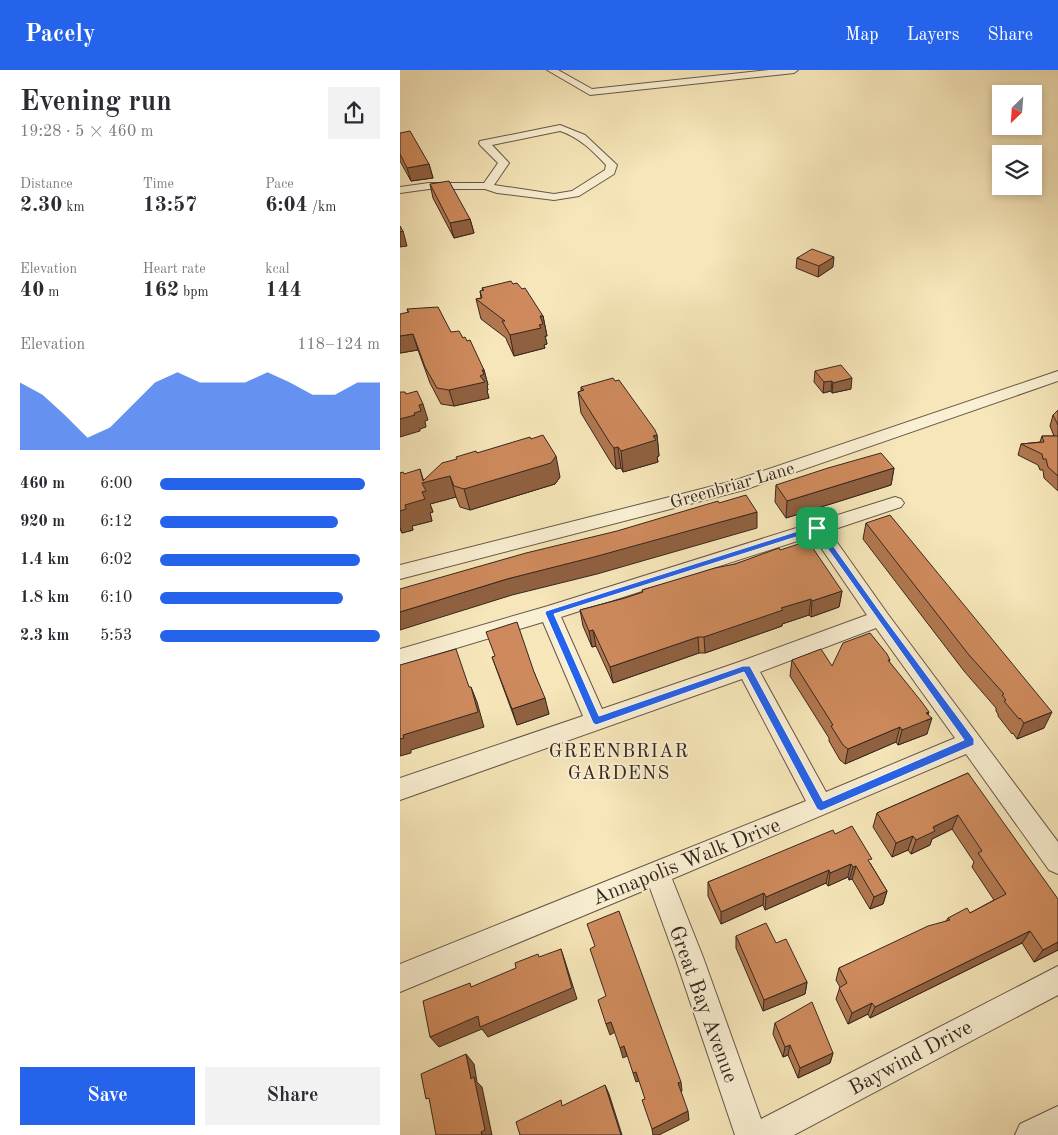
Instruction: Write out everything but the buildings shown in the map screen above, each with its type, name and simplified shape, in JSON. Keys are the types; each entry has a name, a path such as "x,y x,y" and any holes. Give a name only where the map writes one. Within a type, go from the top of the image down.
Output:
{"street":[{"path":"551,70 590,92 794,70"},
{"path":"400,190 429,186 488,186 497,190 554,197 575,194 610,172 612,165 600,152 580,136 571,130 560,128 484,143 504,163 488,186"},
{"name":"Greenbriar Lane","path":"400,572 738,486 1058,376"},
{"path":"400,657 549,613 896,503"},
{"path":"817,528 880,618 1058,862"},
{"path":"549,613 596,721"},
{"path":"400,789 746,668 880,618"},
{"path":"746,668 821,806"},
{"name":"Annapolis Walk Drive","path":"400,978 821,806 971,742"},
{"name":"Great Bay Avenue","path":"657,872 751,1135"},
{"name":"Baywind Drive","path":"762,1135 1058,980"},
{"path":"1031,1135 1058,1121"}],"district":[{"name":"GREENBRIAR GARDENS","path":"619,761"}],"route":[{"path":"817,528 971,742 821,806 746,668 596,721 549,613 736,552 817,528"}]}
